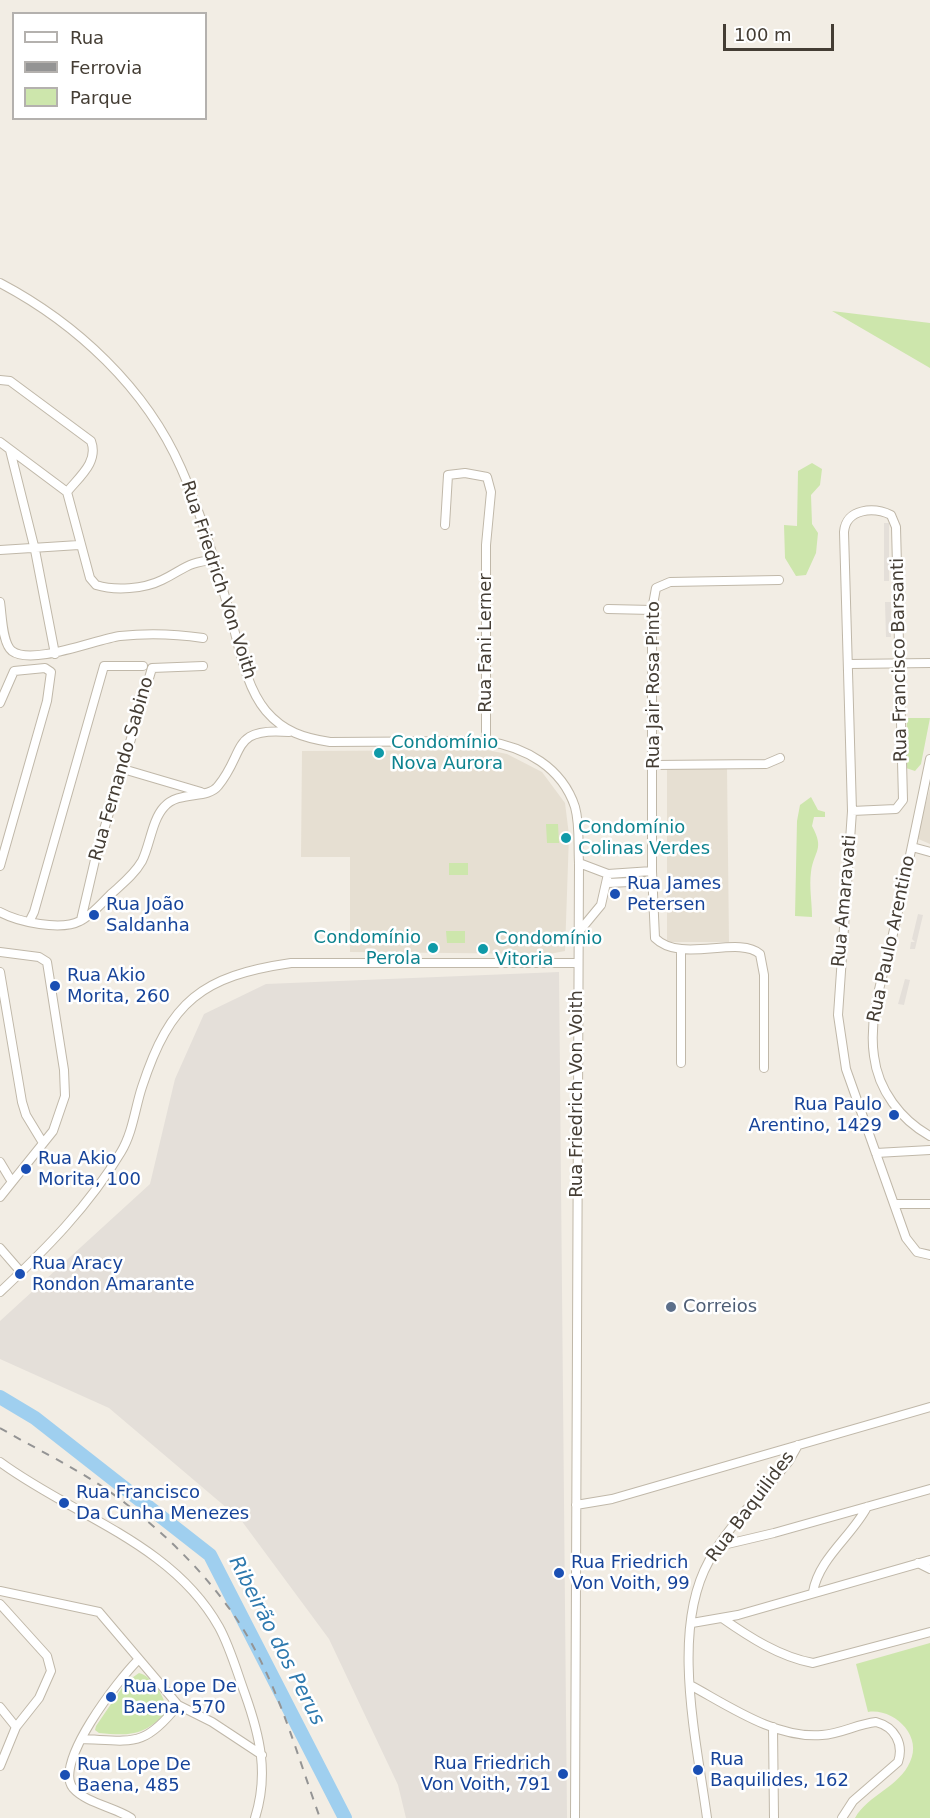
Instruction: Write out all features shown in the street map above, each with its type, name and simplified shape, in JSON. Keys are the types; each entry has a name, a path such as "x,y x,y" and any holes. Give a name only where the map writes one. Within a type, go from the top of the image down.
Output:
{"street":[{"name":"Rua Friedrich Von Voith","path":"0,283 41,305 60,320 113,367 148,410 181,466 215,560 248,677 264,709 290,732 330,742 486,741 509,746 556,772 575,807 579,863 575,1818"},
{"path":"0,380 10,381 92,441 94,450 92,461 67,492"},
{"path":"0,442 67,492 90,578 96,585 105,588 138,588 162,581 188,564 215,560"},
{"path":"10,450 35,550 55,654"},
{"name":"Rua Fani Lerner","path":"445,525 448,475 465,473 487,477 491,492 486,545 486,741"},
{"name":"Rua Francisco Barsanti","path":"847,521 857,512 866,511 883,512 894,518 900,662 902,804 892,810 852,811"},
{"name":"Rua Amaravati","path":"847,521 844,539 852,811 838,1015 846,1069 894,1204 911,1247 916,1252 930,1255"},
{"path":"0,550 35,550 80,545"},
{"name":"Rua Jair Rosa Pinto","path":"681,949 663,946 655,938 652,881 654,765 652,610 656,588 670,582 779,580"},
{"path":"0,602 12,651 19,653 55,654 122,636 157,634 203,638"},
{"path":"608,609 652,610"},
{"path":"849,664 930,663"},
{"path":"29,922 34,912 104,666 143,666"},
{"name":"Rua Fernando Sabino","path":"81,921 92,870 152,668 203,666"},
{"path":"0,703 14,671 45,668 51,672 47,701 0,866"},
{"path":"0,912 29,922 65,925 81,921 136,872 163,807 184,795 206,793 218,786 240,744 250,736 263,732 290,732"},
{"path":"654,765 766,764 780,758"},
{"name":"Rua Paulo Arentino","path":"930,759 878,997 872,1038 876,1067 885,1092 897,1109 930,1136"},
{"path":"123,769 206,793"},
{"path":"912,847 930,852"},
{"path":"579,863 608,874 652,871"},
{"path":"577,934 596,915 608,883 608,874"},
{"path":"608,883 652,881"},
{"path":"681,1063 681,949 757,951 764,966 764,1068"},
{"path":"0,952 44,959 50,974 64,1070 65,1096 54,1131 0,1197"},
{"path":"0,1292 20,1271 43,1253 82,1208 123,1150 156,1048 167,1027 178,1010 215,983 254,970 291,963 577,963"},
{"path":"0,972 2,998 22,1102 26,1115 43,1143"},
{"path":"876,1153 930,1150"},
{"path":"0,1162 12,1182"},
{"path":"894,1204 930,1204"},
{"path":"0,1248 20,1271"},
{"path":"576,1505 612,1498 930,1407"},
{"name":"Rua Baquilides","path":"707,1818 690,1685 692,1623 696,1588 719,1545 789,1461 798,1445"},
{"path":"0,1462 146,1550 184,1581 210,1612 224,1636 254,1720 262,1755 263,1781 255,1818"},
{"path":"719,1545 930,1489"},
{"path":"813,1592 824,1565 867,1507"},
{"path":"692,1623 722,1618 930,1560"},
{"path":"918,1563 930,1569"},
{"path":"0,1591 85,1607 102,1614 138,1660 178,1705 212,1722 262,1755"},
{"path":"0,1604 47,1656 51,1665 49,1681 16,1727 0,1766"},
{"path":"722,1618 767,1645 802,1661 813,1663 930,1632"},
{"path":"131,1818 81,1794 70,1782 71,1760 82,1739 125,1674 138,1660"},
{"path":"690,1685 773,1727 798,1735 823,1735 876,1722 886,1726 896,1735 900,1748 898,1762 853,1801 842,1818"},
{"path":"82,1739 143,1739 158,1729 178,1705"},
{"path":"0,1707 16,1727"},
{"path":"773,1727 774,1818"}],"shaded area":[{"path":"884,523 889,523 889,581 884,581"},
{"path":"885,602 891,602 891,637 886,637"},
{"path":"487,750 507,754 542,772 565,803 569,835 565,951 549,954 350,952 350,857 301,857 302,751"},
{"path":"667,768 727,768 729,942 667,942"},
{"path":"930,788 930,844 916,838"},
{"path":"918,914 923,915 915,949 910,949 911,942 915,942 912,939"},
{"path":"559,972 567,1818 406,1818 398,1785 329,1639 241,1520 109,1408 0,1359 0,1321 150,1184 175,1079 204,1014 266,984"},
{"path":"905,979 910,980 904,1005 898,1004"}],"green space":[{"path":"832,311 930,323 930,368"},
{"path":"812,463 822,469 820,485 811,495 812,524 818,533 816,553 806,575 796,576 785,558 784,525 797,526 798,471"},
{"path":"907,718 930,718 921,764 915,771 906,768"},
{"path":"399,757 418,757 418,768 399,769"},
{"path":"811,797 818,810 825,812 825,817 814,817 812,826 818,840 818,850 810,877 812,917 795,916 797,821 800,805"},
{"path":"546,824 558,824 559,843 547,843"},
{"path":"449,863 468,863 468,875 449,875"},
{"path":"446,931 465,931 465,943 447,943"},
{"path":"930,1643 930,1818 855,1818 868,1803 899,1778 910,1762 913,1752 913,1743 904,1726 887,1714 868,1712 856,1664"},
{"path":"139,1673 149,1678 158,1689 166,1712 151,1726 136,1733 99,1733 95,1730 96,1726 126,1682"}],"waterway":[{"name":"Ribeirão dos Perus","path":"0,1397 35,1418 210,1555 345,1818"}],"railway":[{"path":"0,1428 80,1472 110,1492 156,1529 200,1572 238,1621 264,1667 285,1717 320,1818"}],"place":[{"name":"Condomínio Nova Aurora","path":"379,753"},
{"name":"Condomínio Colinas Verdes","path":"566,838"},
{"name":"Rua James Petersen","path":"615,894"},
{"name":"Rua João Saldanha","path":"94,915"},
{"name":"Condomínio Perola","path":"433,948"},
{"name":"Condomínio Vitoria","path":"483,949"},
{"name":"Rua Akio Morita, 260","path":"55,986"},
{"name":"Rua Paulo Arentino, 1429","path":"894,1115"},
{"name":"Rua Akio Morita, 100","path":"26,1169"},
{"name":"Rua Aracy Rondon Amarante","path":"20,1274"},
{"name":"Correios","path":"671,1307"},
{"name":"Rua Francisco Da Cunha Menezes","path":"64,1503"},
{"name":"Rua Friedrich Von Voith, 99","path":"559,1573"},
{"name":"Rua Lope De Baena, 570","path":"111,1697"},
{"name":"Rua Baquilides, 162","path":"698,1770"},
{"name":"Rua Friedrich Von Voith, 791","path":"563,1774"},
{"name":"Rua Lope De Baena, 485","path":"65,1775"}]}
